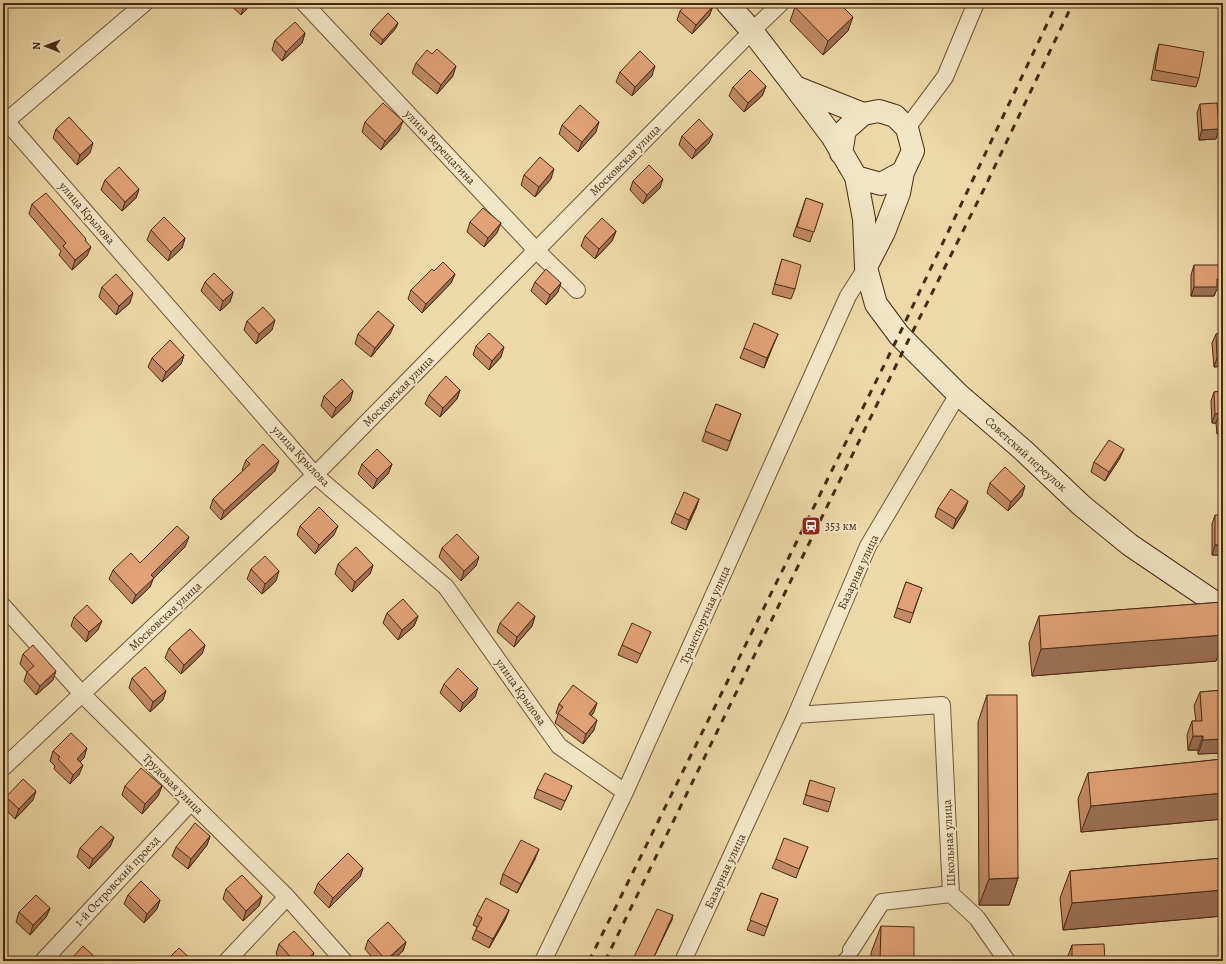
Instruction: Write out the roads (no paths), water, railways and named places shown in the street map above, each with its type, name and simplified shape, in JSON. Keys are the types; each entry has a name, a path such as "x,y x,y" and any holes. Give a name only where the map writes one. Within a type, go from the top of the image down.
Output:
{"main road":[{"path":"727,3 752,31 832,136 856,177 880,184 903,172"},
{"path":"795,87 863,114 879,112 895,116 907,128 913,151 903,172 899,193 884,232 866,268"},
{"path":"841,153 845,130 863,114"},
{"name":"Советский переулок","path":"856,177 864,219 866,268 876,304 899,335 958,394 1023,450 1081,506 1130,545 1223,608"}],"street":[{"path":"5,122 146,3"},
{"name":"улица Верещагина","path":"304,3 536,250 577,290"},
{"name":"Московская улица","path":"3,768 315,475 781,3"},
{"path":"907,128 945,77 976,3"},
{"name":"улица Крылова","path":"5,122 315,475 446,587 559,746 625,792"},
{"name":"Транспортная улица","path":"543,961 625,792 848,296 866,268"},
{"name":"Базарная улица","path":"683,961 796,715 868,546 958,394"},
{"name":"Трудовая улица","path":"3,606 82,694 287,897 344,961"},
{"name":"Школьная улица","path":"796,715 942,705 951,894 977,918 1006,961"},
{"name":"1-й Островский проезд","path":"43,961 191,802"},
{"path":"846,956 882,902 951,894"},
{"path":"227,961 287,897"}],"railway":[{"path":"589,961 899,335 1057,3"},
{"path":"605,961 907,343 984,189 1073,3"}],"place":[{"name":"353 км","path":"811,526"}]}
